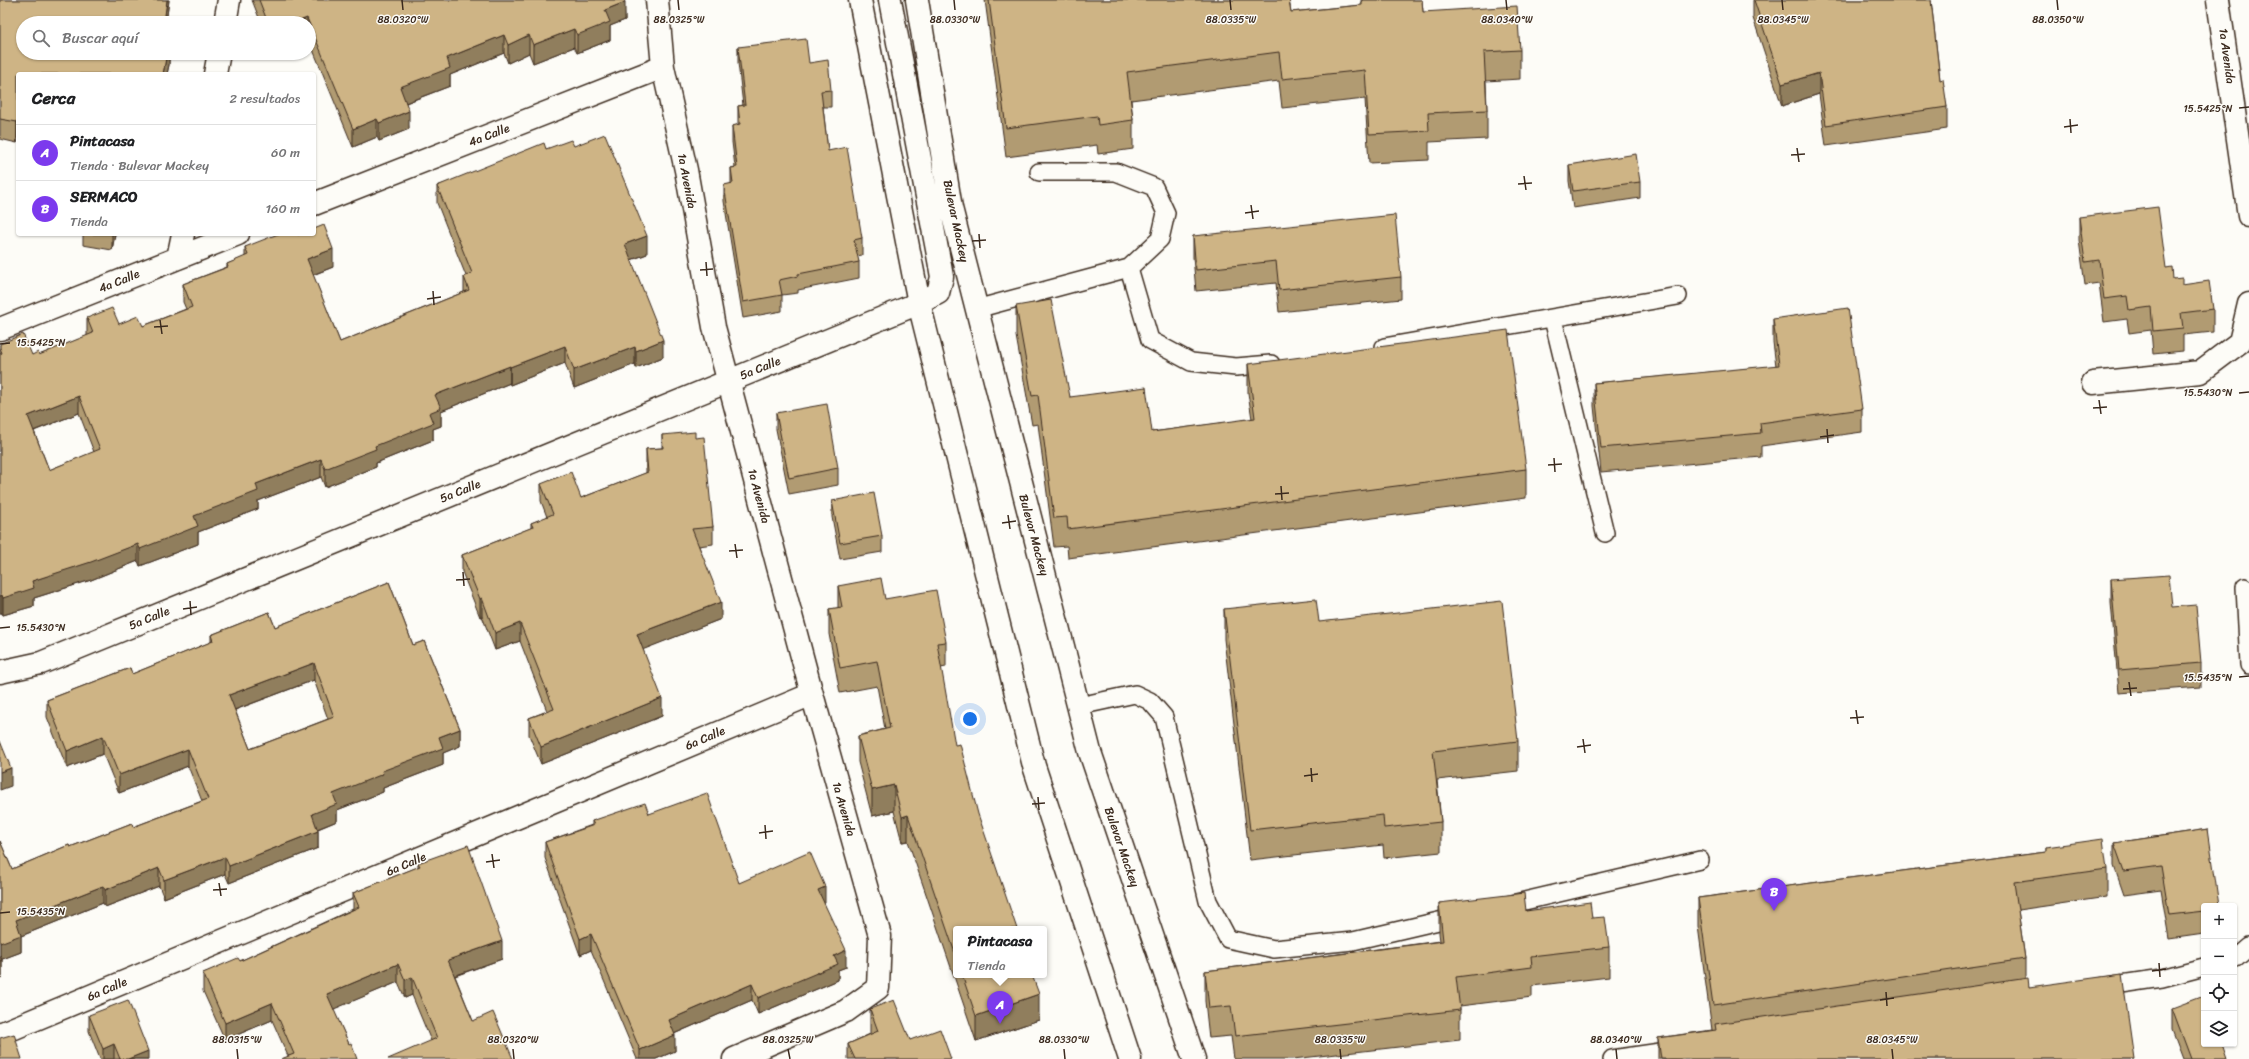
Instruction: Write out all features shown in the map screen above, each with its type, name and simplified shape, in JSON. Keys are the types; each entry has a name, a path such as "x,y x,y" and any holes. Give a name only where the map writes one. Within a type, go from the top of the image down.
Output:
{"street":[{"path":"226,16 229,0"},
{"name":"1a Avenida","path":"657,0 663,67 686,170 714,326 812,694 880,936 878,988 846,1012 734,1059"},
{"path":"860,0 919,303 1034,766 1130,1059"},
{"name":"5a Calle","path":"0,672 41,662 919,303 938,293 942,277 890,0"},
{"name":"Bulevar Mackey","path":"916,0 951,208 1090,752 1194,1059"},
{"name":"1a Avenida","path":"2218,0 2249,216"},
{"path":"215,72 218,60"},
{"name":"4a Calle","path":"316,203 663,67"},
{"path":"178,258 183,236"},
{"name":"4a Calle","path":"0,328 233,236"},
{"path":"2093,383 2200,372 2240,342 2249,304"},
{"name":"6a Calle","path":"0,1034 812,694"}],"lane":[{"path":"976,309 1129,268 1160,239 1166,213 1154,187 1116,172 1040,172"},
{"path":"1129,268 1150,340 1191,362 1236,367 1284,363"},
{"path":"1368,350 1553,319 1678,296"},
{"path":"1553,319 1605,533"},
{"path":"2245,587 2249,665"},
{"path":"1079,706 1135,694 1150,701 1164,718 1208,901 1228,939 1274,949 1345,942 1700,860"},
{"path":"2237,956 2249,946"},
{"path":"2083,990 2162,978 2201,968"},
{"path":"1612,1059 1698,1046"}],"building":[{"path":"0,0 167,0 165,16 16,16 16,60 166,60 163,72 16,72 16,122 0,119"},
{"path":"259,0 624,0 625,2 605,10 610,22 577,35 574,29 533,45 529,35 508,45 504,35 447,58 450,68 400,87 409,111 379,123 377,119 353,129 316,40 316,16 265,16"},
{"path":"989,0 1289,0 1291,12 1362,5 1362,0 1422,0 1423,12 1517,6 1520,50 1484,52 1487,110 1428,113 1429,131 1369,134 1365,70 1282,79 1279,52 1127,72 1133,120 1098,125 1097,116 1006,128"},
{"path":"1754,0 1931,0 1940,80 1943,79 1947,107 1826,125 1819,73 1782,84"},
{"path":"806,39 809,63 828,60 831,90 821,91 828,151 847,147 862,238 854,240 859,262 798,274 798,276 779,280 782,295 743,302 724,185 733,183 731,168 737,167 732,126 740,124 738,106 745,105 738,47"},
{"path":"605,134 647,236 625,244 663,340 636,351 635,347 574,370 565,346 510,366 435,395 441,408 429,413 433,423 375,446 376,449 325,469 321,459 256,484 258,491 194,516 198,526 140,549 138,544 91,562 32,581 34,588 3,598 2,595 0,596 0,354 2,353 0,344 23,334 32,355 38,352 39,355 93,333 87,318 112,308 119,324 138,316 143,326 192,307 183,284 228,267 227,264 248,255 245,247 273,236 316,236 316,228 324,225 333,249 307,259 340,342 469,290 464,277 472,273 437,186 544,143 546,149 571,140 574,146","holes":["79,396 100,449 49,470 28,416"]},
{"path":"1636,154 1640,182 1573,191 1569,165"},
{"path":"2158,207 2166,268 2172,267 2173,279 2182,278 2182,285 2209,281 2213,309 2181,313 2183,328 2153,331 2151,307 2129,310 2127,296 2104,299 2099,260 2085,262 2079,217"},
{"path":"1395,215 1401,277 1279,290 1276,261 1196,270 1193,236"},
{"path":"1051,300 1070,397 1146,387 1152,432 1255,418 1248,364 1508,330 1526,469 1068,529 1067,517 1054,518 1038,395 1032,396 1016,306"},
{"path":"1848,308 1862,409 1760,423 1761,433 1601,448 1594,383 1779,365 1773,319"},
{"path":"827,404 838,468 789,478 776,413"},
{"path":"695,432 695,438 704,437 713,527 692,529 721,602 637,634 662,698 541,747 529,718 554,709 520,623 495,633 482,598 480,599 462,555 533,527 531,523 553,514 541,484 571,472 581,498 648,472 646,449 663,448 662,435"},
{"path":"874,493 882,536 840,543 832,501"},
{"path":"2169,575 2172,607 2196,605 2201,663 2119,670 2111,579"},
{"path":"881,578 885,599 936,590 946,642 937,643 955,745 960,744 978,814 1016,926 953,926 953,947 908,815 902,817 894,785 872,790 858,736 890,728 877,661 840,668 829,609 842,607 838,586"},
{"path":"389,582 413,645 424,641 460,729 439,737 443,748 382,771 383,774 333,794 337,804 312,814 318,831 229,866 225,857 164,880 159,868 105,890 103,886 16,920 21,935 0,943 0,841 12,869 69,845 70,847 132,823 133,827 208,799 188,749 119,775 103,736 67,751 47,700 130,668 132,674 213,641 211,635 269,612 275,627","holes":["314,663 334,717 250,749 229,695"]},
{"path":"1316,599 1319,622 1502,601 1518,741 1433,751 1441,822 1384,828 1383,815 1250,830 1224,609"},
{"path":"0,741 11,768 0,772"},
{"path":"707,793 739,883 810,852 825,887 818,890 846,950 834,956 838,964 758,998 752,984 669,1020 675,1035 640,1050 591,934 580,939 545,842 594,825 592,821 645,803 649,814"},
{"path":"2208,829 2219,903 2201,903 2201,911 2169,915 2161,866 2124,871 2114,843"},
{"path":"2103,839 2107,869 2014,882 2025,959 1713,1005 1698,898 2046,852 2046,847"},
{"path":"468,845 502,941 448,960 473,1021 493,1012 513,1059 388,1059 437,1038 412,977 405,980 398,964 327,994 349,1044 351,1043 357,1059 281,1059 294,1054 272,1003 225,1023 203,973 238,958 240,961 359,907 353,893 420,866 418,863"},
{"path":"1524,893 1526,911 1590,902 1592,918 1605,917 1609,947 1531,956 1532,967 1456,977 1460,1010 1235,1036 1231,1006 1209,1008 1205,971 1443,941 1439,903"},
{"path":"2122,974 2134,1059 1661,1059 1658,1038 1716,1030 1715,1024 2028,978 2029,987"},
{"path":"963,978 1033,978 1039,994 976,1016"},
{"path":"2201,997 2201,1047 2222,1047 2226,1059 2191,1059 2172,1008"},
{"path":"128,1000 148,1051 128,1059 120,1059 114,1044 103,1049 89,1015"},
{"path":"894,1000 910,1040 940,1029 951,1059 855,1059 848,1044 878,1031 870,1009"},
{"path":"14,1034 22,1059 0,1059 0,1038"}],"place":[{"name":"SERMACO","path":"1774,911"},
{"name":"Pintacasa","path":"1000,1024"}]}
